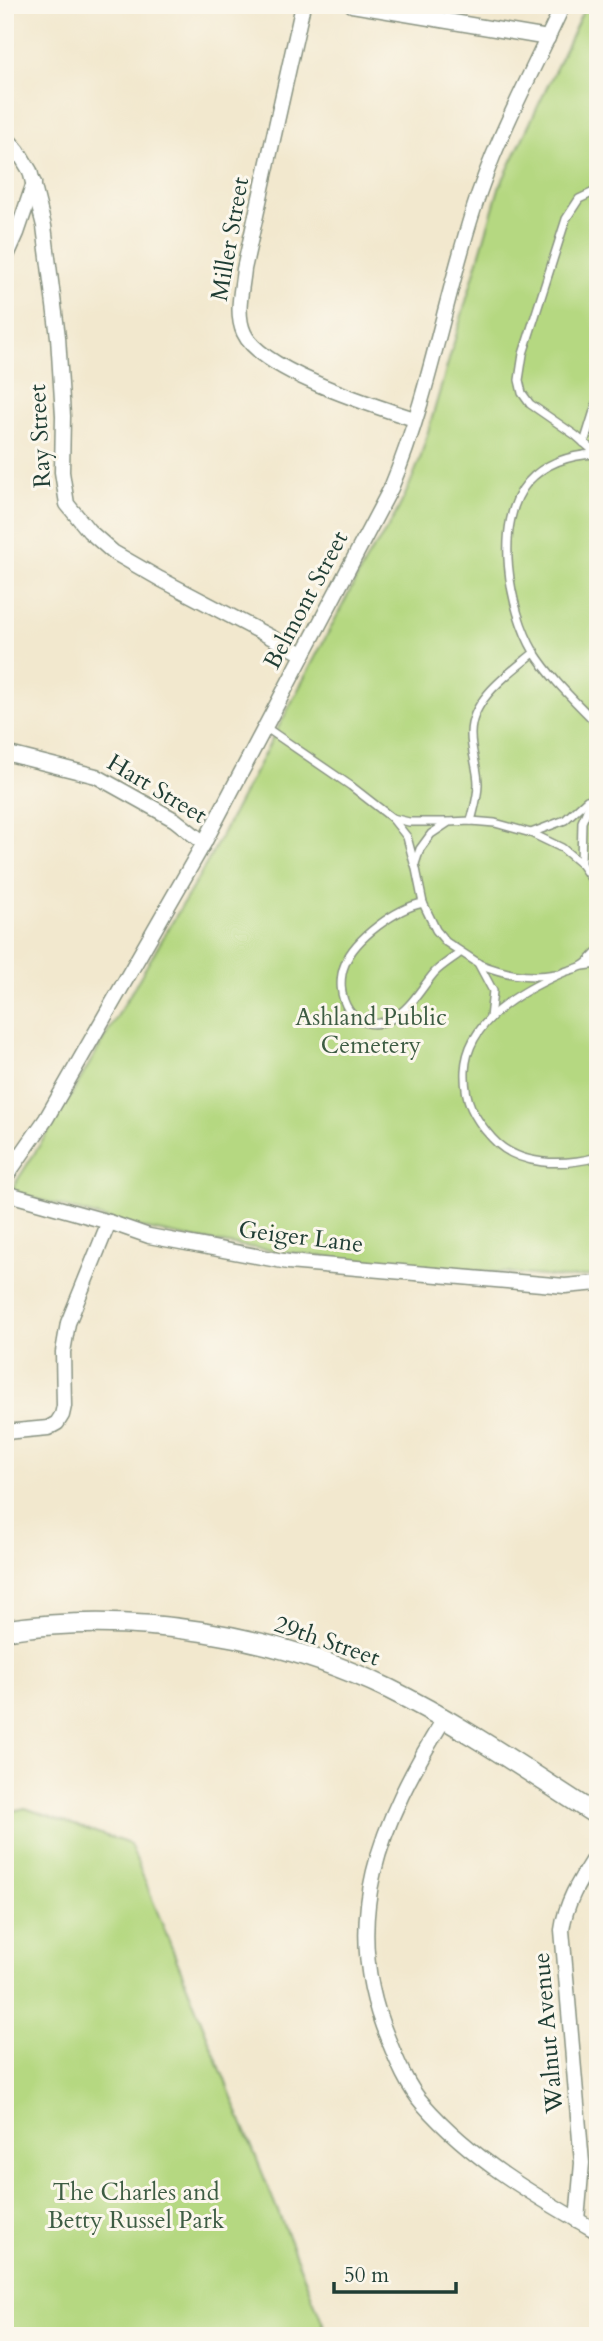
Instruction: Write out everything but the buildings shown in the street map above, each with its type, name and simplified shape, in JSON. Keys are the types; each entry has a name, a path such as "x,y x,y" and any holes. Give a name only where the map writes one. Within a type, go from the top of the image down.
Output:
{"street":[{"name":"Miller Street","path":"303,5 244,269 239,305 240,320 244,334 252,344 275,362 348,397 414,419"},
{"path":"352,5 548,38"},
{"name":"Belmont Street","path":"5,1178 46,1119 204,843 391,488 402,460 473,209 500,141 563,5"},
{"name":"Ray Street","path":"5,136 24,161 34,183 44,226 58,337 63,416 62,472 67,504 89,531 113,552 303,654"},
{"path":"5,260 34,183"},
{"name":"Hart Street","path":"5,754 96,776 175,820 204,843"},
{"name":"Geiger Lane","path":"5,1193 149,1236 288,1262 565,1286 598,1283"},
{"path":"5,1432 48,1428 57,1423 62,1415 63,1352 68,1322 109,1222"},
{"name":"29th Street","path":"5,1630 104,1623 144,1625 222,1636 290,1652 388,1689 444,1719 598,1816"},
{"path":"444,1719 407,1780 377,1859 366,1922 366,1957 371,1991 395,2057 421,2102 447,2131 546,2202 598,2232"},
{"name":"Walnut Avenue","path":"577,2220 582,2162 562,1930 564,1912 574,1889 598,1851"}],"lane":[{"path":"597,454 530,404 522,393 519,380 523,354 566,219 579,199 598,190"},
{"path":"584,443 598,398"},
{"path":"597,454 572,455 548,466 528,482 515,504 508,544 509,582 519,620 534,652 559,685 598,725"},
{"path":"471,821 478,783 471,735 472,723 491,689 534,652"},
{"path":"265,727 351,786 392,818 407,837 423,903 436,930 446,943 460,953 506,974 523,976 540,976 598,964"},
{"path":"531,833 565,820 582,806 598,785"},
{"path":"581,864 582,822 592,793"},
{"path":"392,818 409,822 495,823 531,833 562,848 581,864 598,889"},
{"path":"415,864 420,849 431,834 449,822"},
{"path":"423,903 387,920 366,935 349,955 343,967 340,992 349,1012 365,1023 385,1022 395,1017 436,971 460,953"},
{"path":"583,966 598,951"},
{"path":"478,963 493,991 490,1018"},
{"path":"563,972 527,992 490,1018 477,1032 466,1059 465,1089 475,1119 498,1144 511,1153 526,1159 560,1164 598,1157"}],"green space":[{"name":"Ashland Public Cemetery","path":"586,5 598,5 598,1275 567,1278 379,1262 239,1246 148,1229 17,1193 13,1187 70,1097 208,861 370,553 393,520 405,496 420,459 499,188"},
{"name":"The Charles and Betty Russel Park","path":"25,1808 130,1844 328,2336 5,2336 5,1813"}]}
